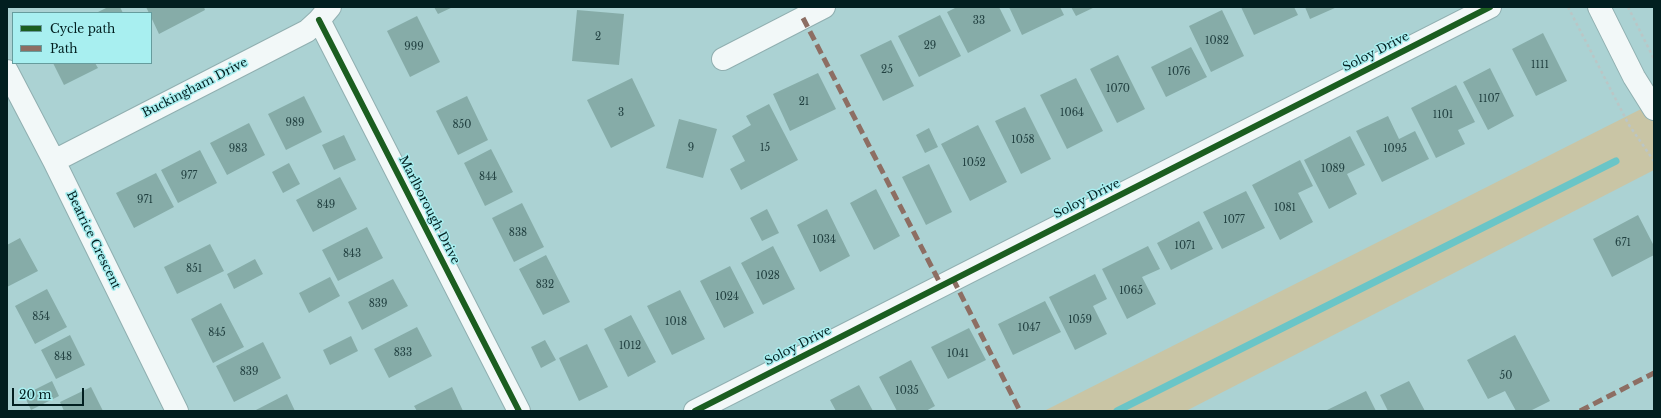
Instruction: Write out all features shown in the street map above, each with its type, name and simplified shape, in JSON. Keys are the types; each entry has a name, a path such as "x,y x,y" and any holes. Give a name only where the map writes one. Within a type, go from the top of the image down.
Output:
{"street":[{"path":"723,59 824,7"},
{"name":"Soloy Drive","path":"695,411 1490,7"},
{"path":"1599,7 1634,77 1654,109"},
{"name":"Buckingham Drive","path":"54,161 307,31 325,13"},
{"name":"Marlborough Drive","path":"325,13 519,411"},
{"name":"Beatrice Crescent","path":"7,71 54,161 177,411"}],"path":[{"path":"1568,7 1630,125 1654,161"},
{"path":"1628,7 1654,60"}],"shaded area":[{"path":"1649,105 1654,112 1654,170 1186,411 1044,411"}],"building":[{"path":"108,7 120,7 122,12 98,12"},
{"path":"146,7 204,7 205,10 159,34 152,19 152,12 148,12"},
{"path":"434,7 453,7 438,14"},
{"path":"957,7 999,7 1011,31 968,53 947,12"},
{"path":"1009,7 1060,7 1064,15 1022,35"},
{"path":"1071,7 1095,7 1076,16"},
{"path":"1241,7 1294,7 1298,15 1254,35"},
{"path":"1305,7 1337,7 1310,19"},
{"path":"577,10 624,14 619,65 572,61"},
{"path":"1222,10 1244,56 1211,72 1189,26"},
{"path":"940,15 961,56 919,77 898,36"},
{"path":"417,16 440,62 410,77 387,31"},
{"path":"1543,33 1567,81 1536,96 1512,49"},
{"path":"891,40 914,86 883,101 860,55"},
{"path":"1191,47 1207,77 1166,97 1151,67"},
{"path":"1118,55 1145,109 1117,123 1090,69"},
{"path":"54,64 96,64 98,68 64,85"},
{"path":"1490,68 1514,116 1488,130 1463,82"},
{"path":"818,73 836,109 790,131 773,94"},
{"path":"632,78 655,126 611,148 587,100"},
{"path":"1076,78 1103,131 1067,149 1040,95"},
{"path":"1456,85 1475,122 1458,130 1465,144 1436,158 1411,108"},
{"path":"304,96 322,132 286,150 268,114"},
{"path":"467,96 488,140 458,155 436,111"},
{"path":"769,104 798,160 741,190 730,169 745,161 732,136 751,125 746,116"},
{"path":"1025,107 1051,159 1021,174 995,121"},
{"path":"1388,116 1399,139 1415,131 1429,159 1382,182 1356,131"},
{"path":"679,119 717,129 703,178 666,168"},
{"path":"249,123 265,155 227,175 210,143"},
{"path":"978,125 1007,182 970,201 941,144"},
{"path":"929,128 938,147 925,153 916,135"},
{"path":"344,135 356,160 334,170 322,145"},
{"path":"1350,136 1365,165 1347,174 1357,194 1329,209 1304,160"},
{"path":"491,149 513,192 485,206 464,163"},
{"path":"200,150 217,183 178,203 161,170"},
{"path":"1300,160 1313,186 1298,193 1313,222 1280,240 1252,185"},
{"path":"289,163 300,184 283,193 272,172"},
{"path":"929,164 952,212 926,225 902,177"},
{"path":"156,173 174,207 134,228 116,193"},
{"path":"340,177 357,209 313,232 296,200"},
{"path":"876,189 900,236 874,250 850,203"},
{"path":"1246,191 1265,228 1222,249 1203,212"},
{"path":"522,203 544,247 514,262 492,218"},
{"path":"767,209 779,233 762,241 750,218"},
{"path":"827,209 850,256 820,272 797,225"},
{"path":"1638,215 1654,246 1654,255 1612,277 1593,239"},
{"path":"1199,221 1213,249 1171,270 1157,243"},
{"path":"367,227 383,258 338,281 322,250"},
{"path":"20,238 38,271 7,287 7,245"},
{"path":"210,244 224,271 177,294 164,267"},
{"path":"773,246 795,289 763,305 741,263"},
{"path":"1148,246 1160,269 1142,277 1156,304 1127,319 1102,269"},
{"path":"546,255 570,302 543,315 519,269"},
{"path":"255,259 263,274 234,289 227,274"},
{"path":"730,266 754,313 724,328 700,281"},
{"path":"1095,274 1107,299 1093,306 1107,334 1075,350 1049,297"},
{"path":"330,277 340,296 309,313 299,293"},
{"path":"393,279 408,306 362,330 348,302"},
{"path":"47,289 67,327 35,344 15,306"},
{"path":"680,290 705,339 672,355 647,306"},
{"path":"1045,301 1061,332 1013,355 998,324"},
{"path":"221,303 244,347 213,363 191,319"},
{"path":"631,315 656,362 628,377 604,329"},
{"path":"417,327 432,356 389,378 374,349"},
{"path":"969,328 986,360 948,379 931,347"},
{"path":"70,335 85,365 56,379 41,350"},
{"path":"1515,335 1550,401 1530,411 1516,411 1505,391 1488,399 1467,360"},
{"path":"351,336 358,351 330,365 323,350"},
{"path":"545,340 556,360 541,368 531,347"},
{"path":"263,342 281,378 234,402 216,366"},
{"path":"587,344 608,387 579,401 559,358"},
{"path":"911,360 935,406 926,411 897,411 879,377"},
{"path":"52,381 59,396 31,410 24,395"},
{"path":"1409,381 1425,411 1388,411 1380,395"},
{"path":"859,385 873,411 836,411 830,400"},
{"path":"91,387 103,411 64,411 60,402"},
{"path":"452,387 463,411 417,411 414,406"},
{"path":"1366,391 1376,411 1325,411"},
{"path":"287,394 295,411 254,411"}],"waterway":[{"path":"1117,411 1616,161"}],"marked path":[{"path":"803,18 941,285"},
{"path":"953,279 1020,411"},
{"path":"1580,411 1654,373"}],"cycle path":[{"path":"695,411 1490,7"},
{"path":"319,20 519,411"}]}
